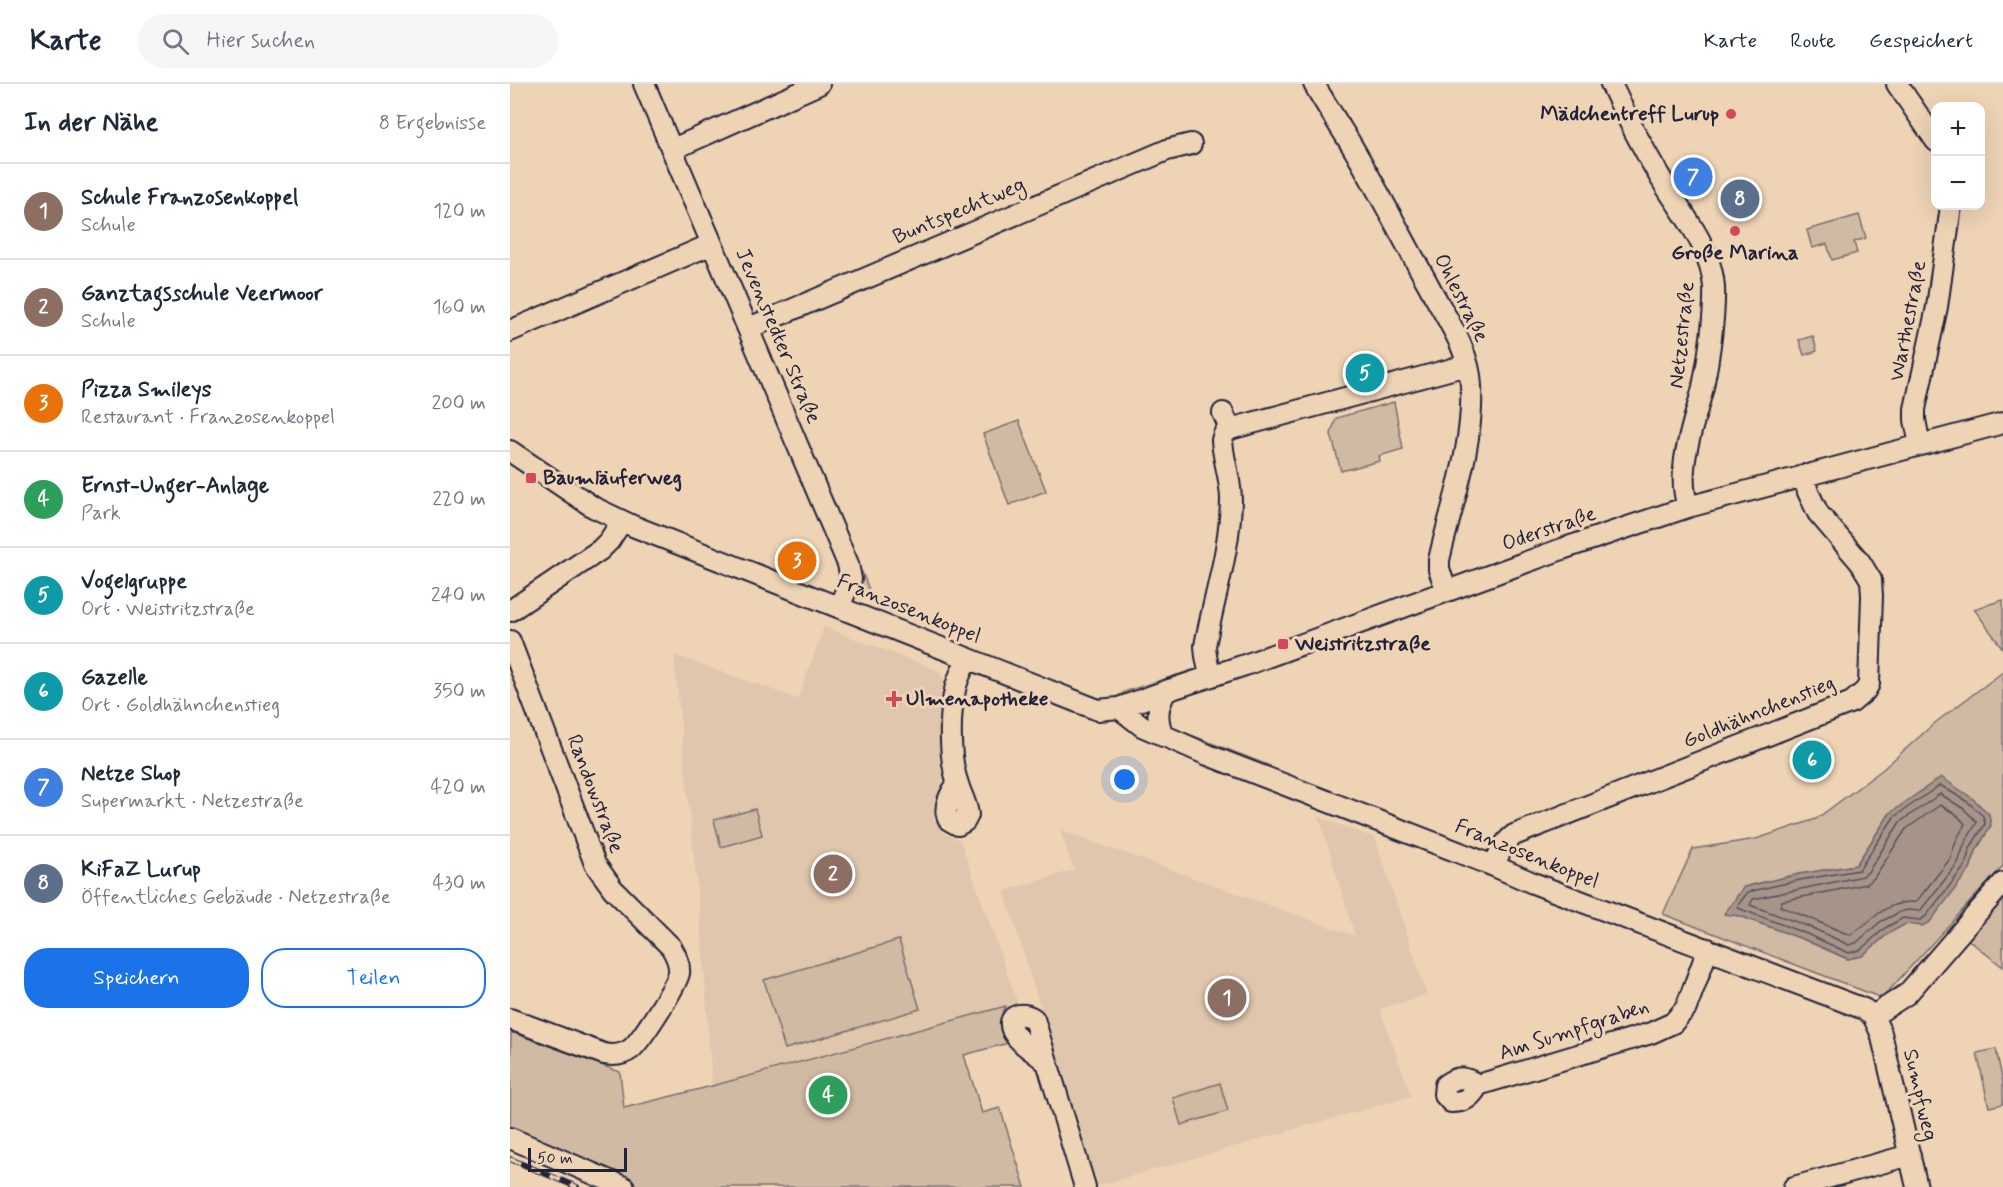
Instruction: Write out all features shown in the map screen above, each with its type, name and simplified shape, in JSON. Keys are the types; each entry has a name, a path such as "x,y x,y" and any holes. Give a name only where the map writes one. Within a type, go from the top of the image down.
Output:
{"street":[{"name":"Jevenstedter Straße","path":"644,84 848,564 851,579 839,607"},
{"path":"673,149 819,84"},
{"name":"Ohlestraße","path":"1314,84 1352,147 1460,343 1467,365 1471,383 1467,440 1439,560 1439,570 1447,591"},
{"name":"Netzestraße","path":"1611,84 1638,140 1699,239 1712,272 1713,301 1705,373 1682,475 1688,507"},
{"path":"1897,84 1931,135"},
{"name":"Buntspechtweg","path":"748,328 1167,150 1191,144"},
{"name":"Warthestraße","path":"1920,445 1915,409 1936,307 1950,210"},
{"path":"510,331 712,244"},
{"path":"1210,676 1205,646 1227,551 1230,484 1222,440 1226,421 1467,365"},
{"name":"Oderstraße","path":"1119,708 1285,651 1562,549 1688,507 2003,423"},
{"name":"Franzosenkoppel","path":"510,451 593,507 622,521 1098,710 1119,708 1142,726 1208,755 1494,866 1533,884 1856,1006 1873,1016"},
{"name":"Goldhähnchenstieg","path":"1494,866 1502,847 1514,835 1852,702 1865,691 1870,676 1871,580 1866,569 1818,513 1803,475"},
{"path":"510,611 600,550 622,521"},
{"name":"Randowstraße","path":"510,641 595,864 613,889 671,947 676,954 679,972 673,988 636,1044 620,1054 604,1054 510,1019"},
{"path":"957,784 952,751 953,703 958,678 967,659"},
{"path":"1163,736 1158,711 1166,691"},
{"path":"1873,1016 1907,994 2003,883"},
{"name":"Am Sumpfgraben","path":"1478,1085 1651,1033 1673,1023 1686,1008 1708,950"},
{"name":"Sumpfweg","path":"1873,1016 1881,1033 1917,1187"},
{"path":"1046,1061 1085,1187"},
{"path":"510,1138 624,1187"},
{"path":"1794,1187 1910,1155"}],"shaded area":[{"path":"1859,215 1866,238 1854,242 1857,253 1832,260 1827,244 1812,248 1807,230"},
{"path":"1813,336 1817,351 1804,355 1799,340"},
{"path":"1394,402 1403,449 1379,456 1380,461 1341,471 1331,434 1336,418"},
{"path":"1019,421 1046,491 1009,505 983,434"},
{"path":"862,572 871,595 864,598 854,595 858,574"},
{"path":"2003,600 2003,649 1974,609"},
{"path":"824,627 937,670 944,680 939,709 939,753 943,787 934,811 934,819 945,834 960,840 1017,1002 712,1086 702,938 674,655 798,699"},
{"path":"1193,670 1187,675 1118,700 1116,697 1127,691"},
{"path":"2003,672 2003,866 1882,998 1663,914 1693,849 1756,839 1816,819 1882,770 1936,722","holes":["1890,813 1991,825 1976,851 1970,869 1922,926 1906,923 1889,933 1862,956 1847,959 1805,940 1740,916 1725,914 1744,887 1799,874 1856,865"]},
{"path":"1178,730 1270,766 1268,771 1176,735"},
{"path":"755,809 762,835 721,847 714,820"},
{"path":"1319,817 1375,838 1427,995 1380,1009 1411,1096 1097,1186 1004,891 1074,870 1060,830 1355,936"},
{"path":"2003,896 2003,967 1967,939"},
{"path":"899,940 920,1009 785,1049 764,980"},
{"path":"1006,1006 1001,1016 1000,1029 1008,1043 964,1055 982,1113 1000,1108 1025,1187 620,1187 510,1141 511,1032 620,1072 624,1108"},
{"path":"1996,1049 2003,1083 2003,1104 1989,1107 1977,1053"},
{"path":"1220,1083 1228,1111 1181,1125 1173,1098"}],"water":[{"path":"1941,777 1972,798 1989,814 1991,825 1976,851 1970,869 1930,922 1922,926 1906,924 1889,933 1862,956 1848,959 1740,916 1724,914 1744,887 1799,874 1856,865 1890,813"}],"railway":[{"path":"510,1159 577,1187"}],"place":[{"name":"Mädchentreff Lurup","path":"1731,114"},
{"name":"Netze Shop","path":"1693,177"},
{"name":"KiFaZ Lurup","path":"1740,199"},
{"name":"Große Marina","path":"1735,231"},
{"name":"Vogelgruppe","path":"1365,373"},
{"name":"Baumläuferweg","path":"531,478"},
{"name":"Pizza Smileys","path":"797,561"},
{"name":"Weistritzstraße","path":"1283,644"},
{"name":"Ulmenapotheke","path":"894,699"},
{"name":"Gazelle","path":"1812,760"},
{"name":"Ganztagsschule Veermoor","path":"833,874"},
{"name":"Schule Franzosenkoppel","path":"1227,998"},
{"name":"Ernst-Unger-Anlage","path":"828,1095"}]}
